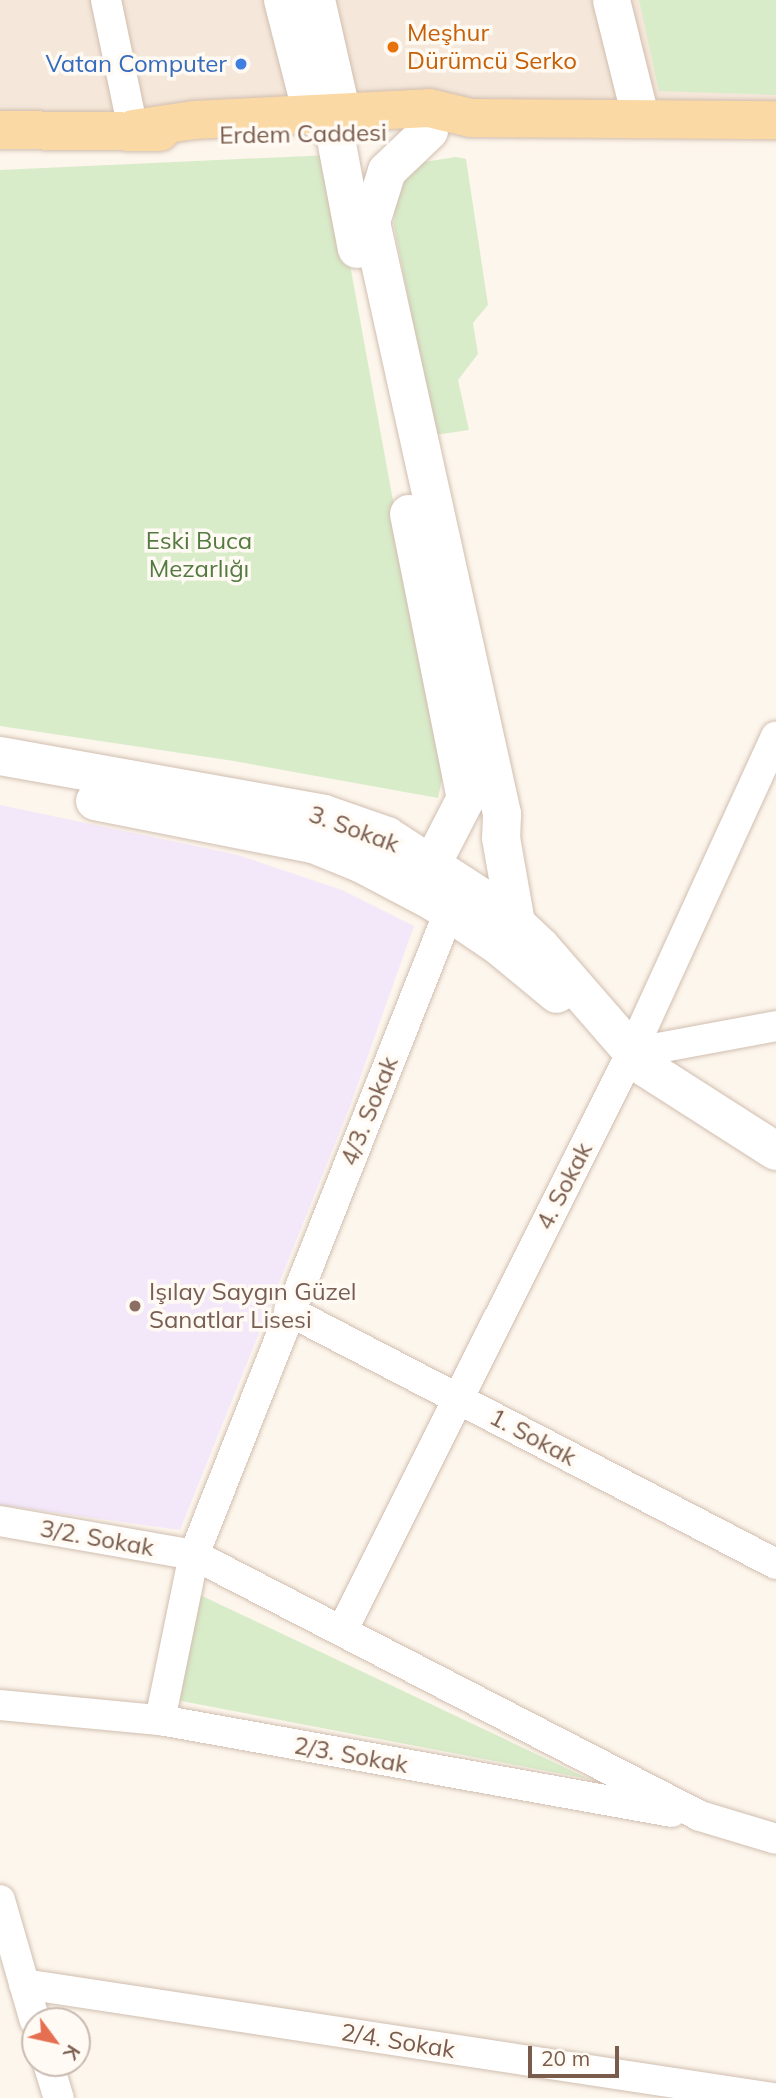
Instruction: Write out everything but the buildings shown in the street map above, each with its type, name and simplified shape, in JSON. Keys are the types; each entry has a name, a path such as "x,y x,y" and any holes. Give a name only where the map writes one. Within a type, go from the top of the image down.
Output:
{"main road":[{"path":"283,0 330,121"},
{"path":"316,0 330,121 466,799 433,862 433,890 449,912"},
{"name":"Erdem Caddesi","path":"0,130 133,129 197,136 429,108 471,118 640,116 776,120"},
{"name":"Erdem Caddesi","path":"330,121 429,131 471,118"},
{"path":"429,131 399,155 387,171 371,222 502,814 500,838 516,923"},
{"name":"3. Sokak","path":"0,757 324,814 387,836 433,862 516,923 646,1068 776,1151"},
{"name":"3. Sokak","path":"0,783 313,844 400,881 499,946 631,1053"}],"street":[{"path":"106,0 133,129"},
{"path":"611,0 640,116"},
{"name":"4. Sokak","path":"342,1631 631,1053 768,771 776,737"},
{"name":"4/3. Sokak","path":"194,1555 449,912"},
{"path":"631,1053 776,1026"},
{"name":"1. Sokak","path":"289,1311 776,1564"},
{"name":"3/2. Sokak","path":"0,1521 194,1555"},
{"path":"160,1720 194,1555"},
{"name":"2/3. Sokak","path":"194,1555 700,1816"},
{"name":"2/3. Sokak","path":"0,1705 160,1720 700,1816 776,1839"},
{"path":"0,1900 31,2007"},
{"name":"2/4. Sokak","path":"24,1984 773,2098"},
{"path":"52,2077 59,2098"}],"shaded area":[{"path":"0,0 776,0 776,104 0,134"},
{"name":"Işılay Saygın Güzel Sanatlar Lisesi","path":"0,805 238,855 342,890 414,926 350,1106 180,1530 0,1505"}],"green space":[{"path":"639,0 776,0 776,95 659,91"},
{"name":"Eski Buca Mezarlığı","path":"330,155 443,775 438,798 234,761 0,726 0,170"},
{"path":"456,157 466,159 488,305 473,323 478,354 458,380 469,430 435,435 394,226 395,201 406,176 424,162"},
{"path":"198,1594 589,1779 176,1700"}],"place":[{"name":"Meşhur Dürümcü Serko","path":"393,47"},
{"name":"Vatan Computer","path":"241,64"},
{"name":"Işılay Saygın Güzel Sanatlar Lisesi","path":"135,1306"}]}
